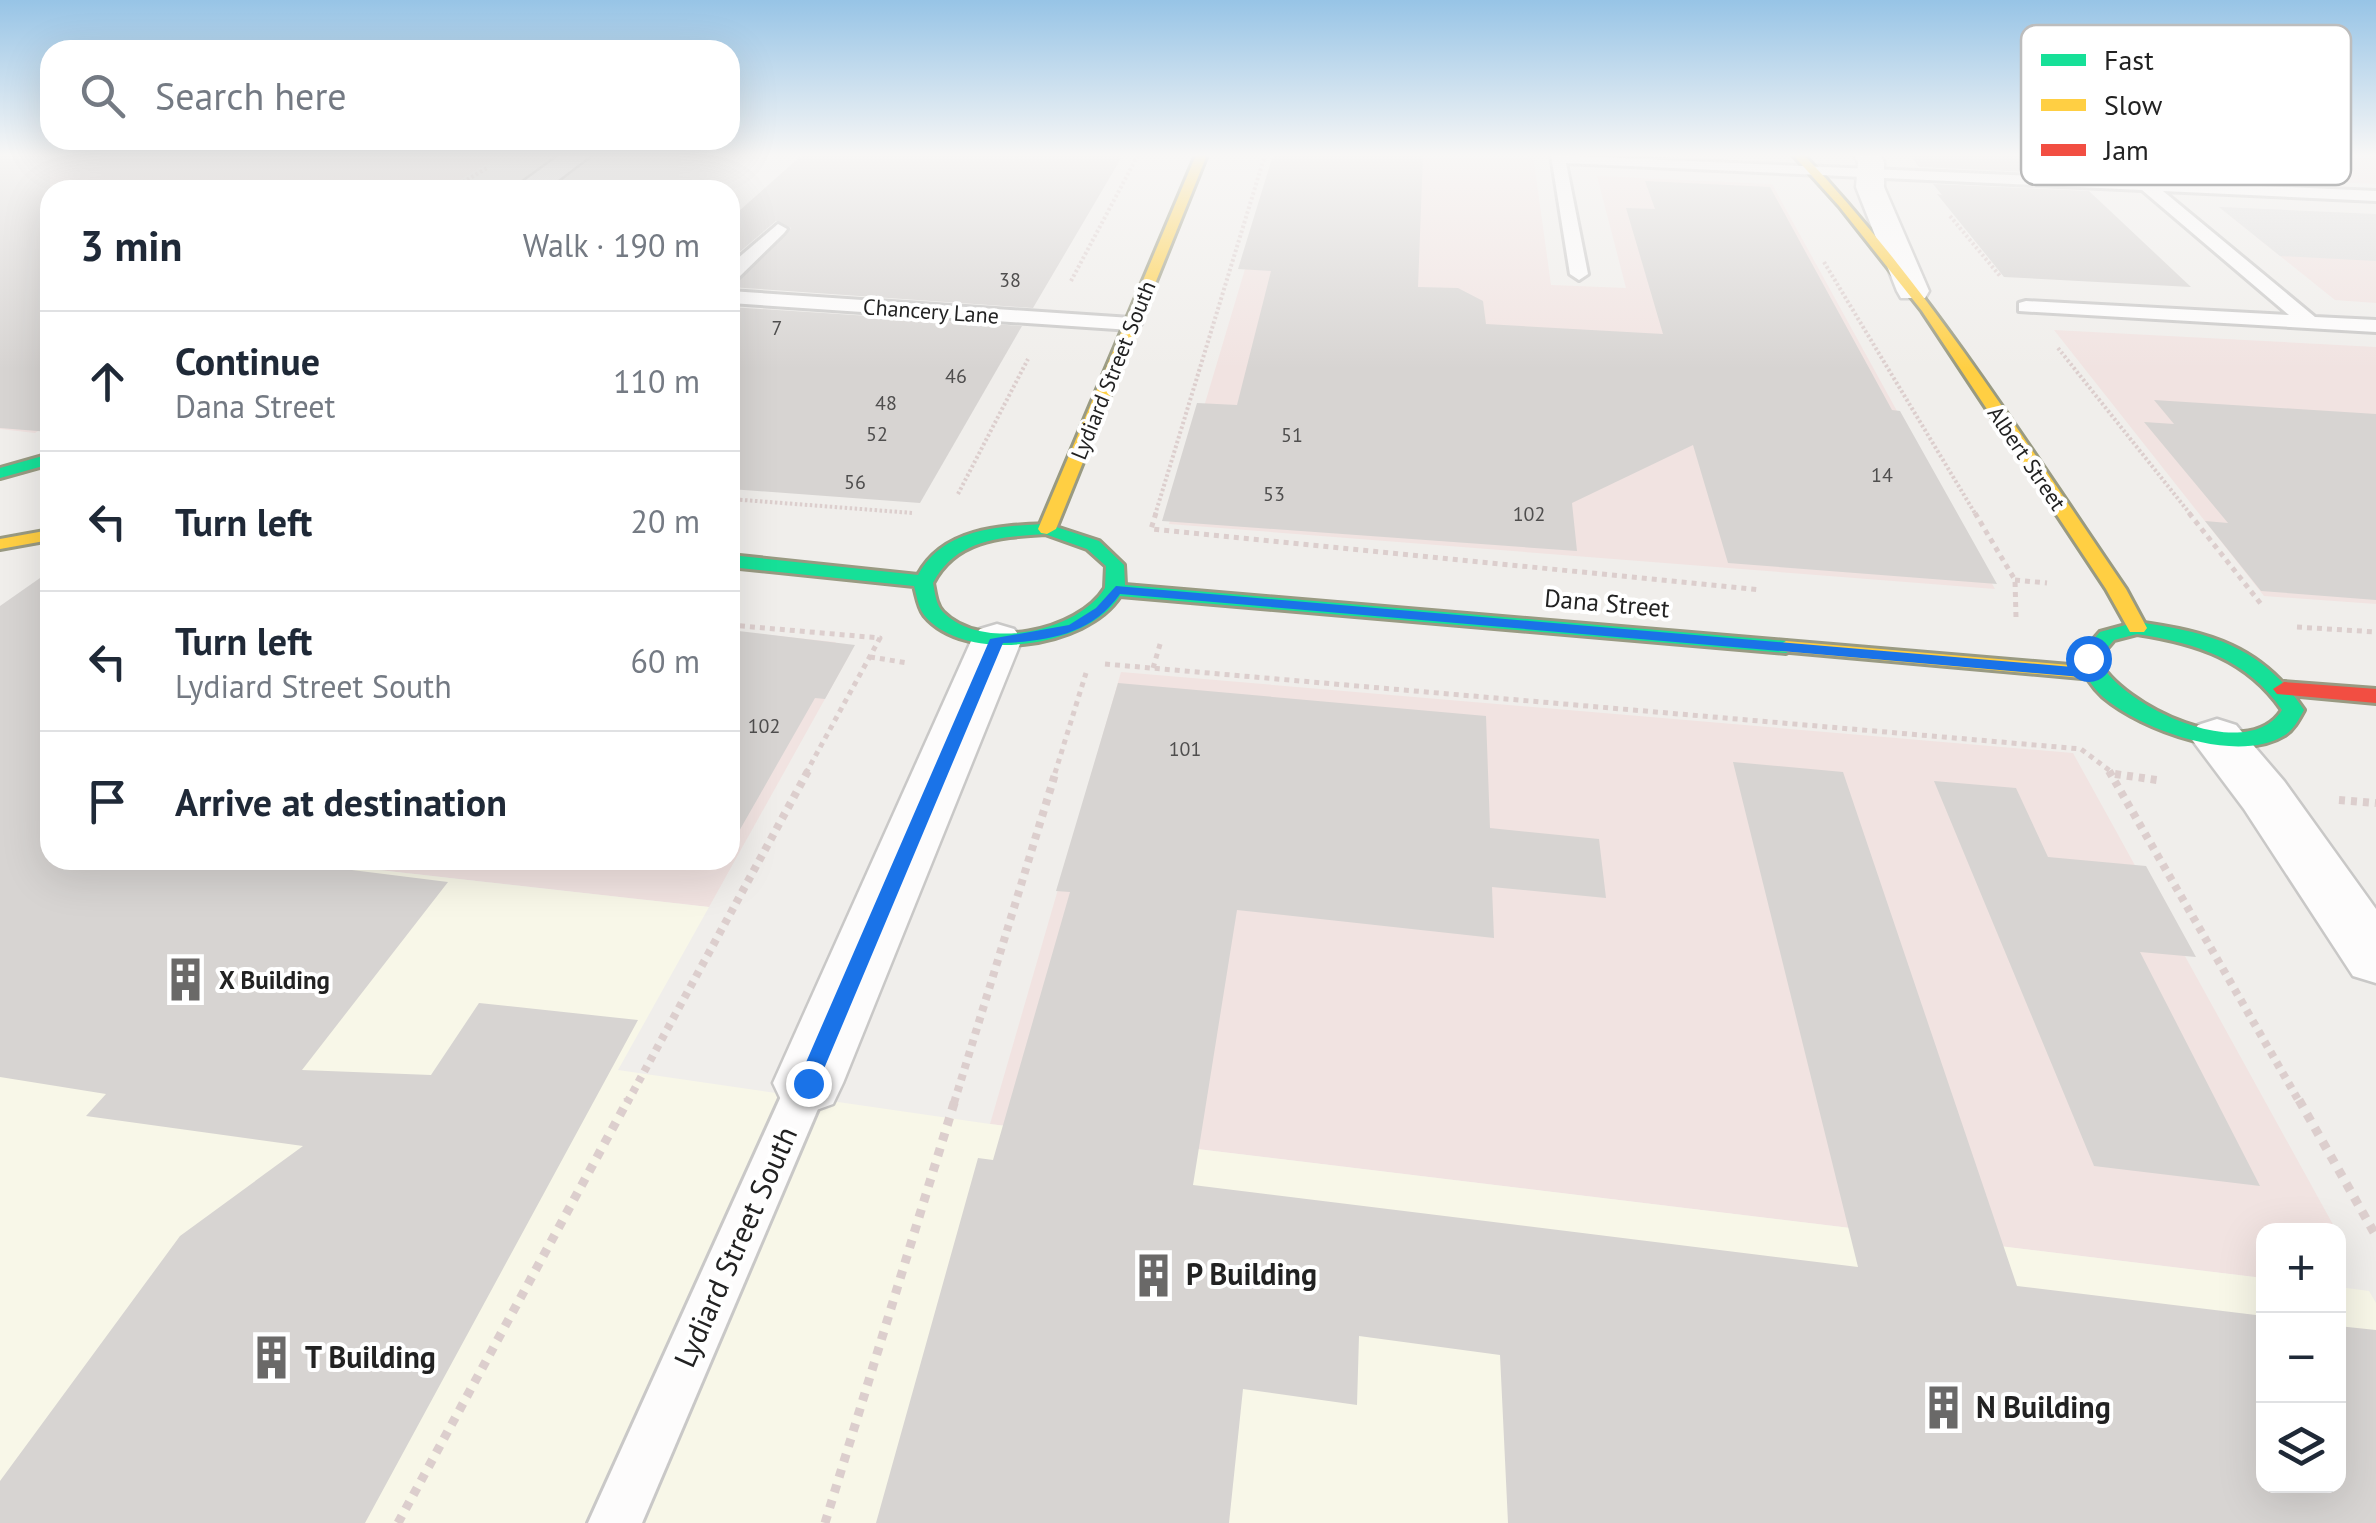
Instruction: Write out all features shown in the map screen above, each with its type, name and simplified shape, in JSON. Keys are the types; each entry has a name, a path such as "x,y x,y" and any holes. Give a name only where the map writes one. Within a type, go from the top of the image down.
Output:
{"street":[{"name":"Lydiard Street South","path":"1047,529 1172,226"},
{"name":"Albert Street","path":"1859,226 1913,291 2116,589 2137,628"},
{"name":"Albert Street","path":"1886,226 1913,291"},
{"path":"1047,529 1079,536 1103,550 1117,568 1116,590 1102,611 1074,628 1037,638 998,639 963,633 937,619 922,601 921,581 936,558 967,540 1006,530 1047,529"},
{"path":"0,544 40,536"},
{"path":"0,554 40,538"},
{"path":"740,563 921,581"},
{"name":"Dana Street","path":"1116,590 2093,673"},
{"path":"2137,628 2174,632 2222,647 2271,675 2284,688 2293,710 2288,724 2276,733 2248,739 2216,737 2181,729 2135,710 2110,693 2093,673 2088,658 2096,640 2112,632 2137,628"},
{"name":"Lydiard Street South","path":"808,1083 998,639"},
{"path":"2284,688 2376,696"},
{"path":"2216,737 2264,796 2376,958"}],"lane":[{"path":"1570,226 1579,274"},
{"path":"2195,226 2309,322"},
{"path":"740,266 778,229"},
{"name":"Chancery Lane","path":"740,299 1131,324"},
{"path":"2026,307 2376,326"},
{"name":"Lydiard Street South","path":"614,1523 808,1083"}],"path":[{"path":"1067,289 1100,226"},
{"path":"1243,226 1151,529 1762,590"},
{"path":"1959,226 2257,601 2270,610"},
{"path":"1817,250 2015,580 2016,616 1996,614"},
{"path":"956,498 1028,359"},
{"path":"740,500 928,514"},
{"path":"2283,618 2296,627 2352,694"},
{"path":"398,1523 880,638 740,626"},
{"path":"2296,627 2376,632"},
{"path":"825,1523 1089,663 2081,749 2114,774 2376,1236"}],"shaded area":[{"path":"0,226 40,226 40,430 35,433 0,429"},
{"path":"1258,226 1543,226 1551,285 1626,288 1610,226 1795,226 1995,589 1169,524"},
{"path":"2243,226 2376,226 2376,303 2335,300"},
{"path":"2243,226 2376,226 2376,261 2280,256"},
{"path":"2054,330 2376,347 2376,604 2264,596"},
{"path":"740,632 835,642 850,654 740,851"},
{"path":"1121,672 2073,753 2332,1223 2256,1223 2256,1277 990,1124"},
{"path":"0,827 40,853 40,870 379,870 709,907 618,1070 990,1124 2256,1277 2256,1493 2346,1493 2346,1288 2369,1291 2376,1303 2376,1523 0,1523"},
{"path":"379,870 730,870 709,907"}],"building":[{"path":"0,226 40,226 40,431 0,428"},
{"path":"740,226 770,226 740,252"},
{"path":"787,226 1081,226 1033,308 740,288 740,277 791,228"},
{"path":"1251,226 1420,226 1418,287 1458,288 1483,301 1486,324 1663,334 1631,226 1791,226 1892,410 1900,411 1997,584 1728,563 1693,445 1572,503 1577,551 1162,521 1197,403 1237,405 1271,271 1238,269"},
{"path":"1963,226 2126,226 2191,287 2004,277"},
{"path":"740,308 1022,326 920,503 740,490"},
{"path":"2154,400 2376,414 2376,600 2261,591 2205,521 2228,523 2144,422 2174,424"},
{"name":"T Building","path":"40,578 40,870 352,870 448,882 302,1070 431,1075 479,1003 638,1020 365,1523 0,1523 0,1481 180,1236 303,1146 86,1116 106,1094 0,1077 0,606"},
{"path":"740,631 855,645 825,699 815,698 740,829"},
{"path":"1118,683 1486,716 1490,828 1599,839 1606,898 1492,887 1494,938 1237,910 1193,1185 1858,1267 1733,762 1843,772 2017,1286 2256,1315 2256,1493 2346,1493 2346,1327 2376,1330 2376,1523 1508,1523 1500,1355 1359,1336 1357,1405 1243,1389 1229,1523 876,1523 978,1158 993,1160 1070,892 1056,891"},
{"path":"1934,781 2016,788 2048,857 2146,866 2196,957 2140,952 2260,1186 2094,1166"}],"traffic: fast":[{"path":"0,473 40,462"},
{"path":"1047,529 1093,545 1115,565 1115,588 1105,605 1089,618 1047,634 1000,638 957,630 930,610 923,583 932,566 958,544 993,534 1047,529"},
{"path":"740,562 921,581"},
{"path":"1117,590 1786,647"},
{"path":"2137,628 2206,642 2246,660 2279,690 2293,710 2279,729 2262,737 2240,739 2191,732 2144,713 2105,687 2087,658 2107,636 2137,628"}],"traffic: slow":[{"path":"1047,529 1173,226"},
{"path":"1862,226 1927,308 2005,421 2116,589 2137,628"},
{"path":"0,544 40,537"},
{"path":"1786,647 2093,673"}],"traffic: jam":[{"path":"2284,689 2376,696"}],"place":[{"name":"X Building","path":"186,980"},
{"name":"P Building","path":"1153,1275"},
{"name":"T Building","path":"272,1358"},
{"name":"N Building","path":"1943,1408"}],"route":[{"path":"808,1083 998,639 1037,638 1074,628 1102,611 1116,590 2093,673 2088,658"}]}
